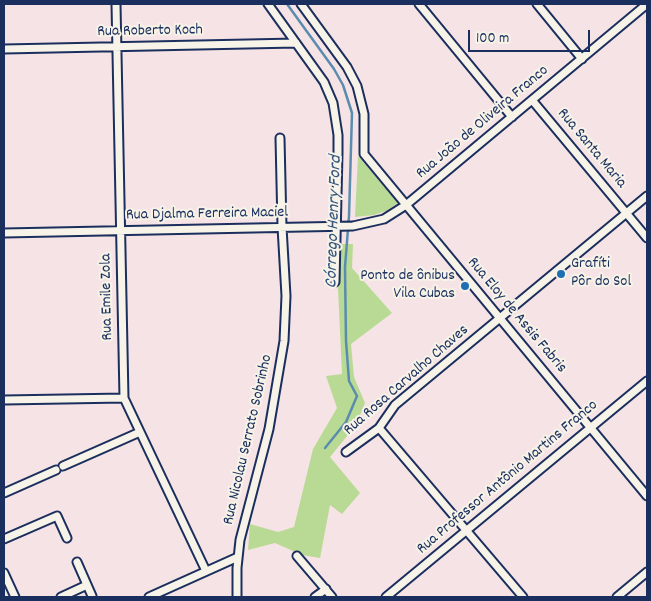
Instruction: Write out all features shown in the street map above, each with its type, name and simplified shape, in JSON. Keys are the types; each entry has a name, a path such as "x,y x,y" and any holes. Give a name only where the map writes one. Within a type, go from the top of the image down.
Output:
{"street":[{"name":"Rua Emile Zola","path":"116,4 124,398 206,571"},
{"path":"268,4 324,82 330,93 336,115 341,226 335,282"},
{"name":"Rua Eloy de Assis Fabris","path":"301,4 347,67 357,86 364,114 364,154 647,496"},
{"path":"419,4 512,116"},
{"path":"536,4 582,58"},
{"name":"Rua João de Oliveira Franco","path":"406,205 647,4"},
{"name":"Rua Roberto Koch","path":"4,48 296,43"},
{"name":"Rua Santa Maria","path":"532,100 647,238"},
{"name":"Rua Nicolau Serrato Sobrinho","path":"237,597 240,540 269,429 284,341 286,296 280,138"},
{"name":"Rua Rosa Carvalho Chaves","path":"346,452 379,428 395,405 647,196"},
{"name":"Rua Djalma Ferreira Maciel","path":"4,233 353,226 384,219 406,205"},
{"name":"Rua Professor Antônio Martins Franco","path":"386,597 647,381"},
{"path":"4,400 124,398"},
{"path":"379,428 523,597"},
{"path":"63,466 140,432"},
{"path":"4,493 56,470"},
{"path":"4,540 57,516 67,538"},
{"path":"297,556 332,597"},
{"path":"149,597 238,557"},
{"path":"77,562 92,596"},
{"path":"617,597 647,572"},
{"path":"4,573 15,597"},
{"path":"61,597 87,585"},
{"path":"315,597 326,589"}],"green space":[{"path":"358,156 398,203 386,211 374,215 355,217"},
{"path":"340,244 353,244 352,268 392,313 351,344 354,377 365,403 356,425 330,457 360,493 342,514 330,505 320,558 302,555 275,543 248,550 250,524 278,532 294,527 313,449 337,408 326,376 342,374 338,288"}],"waterway":[{"name":"Córrego Henry Ford","path":"287,4 334,69 343,85 352,113 349,216 345,267 346,341 349,381 357,396 346,422 325,448"}],"place":[{"name":"Grafíti Pôr do Sol","path":"561,274"},
{"name":"Ponto de ônibus Vila Cubas","path":"465,286"}]}
